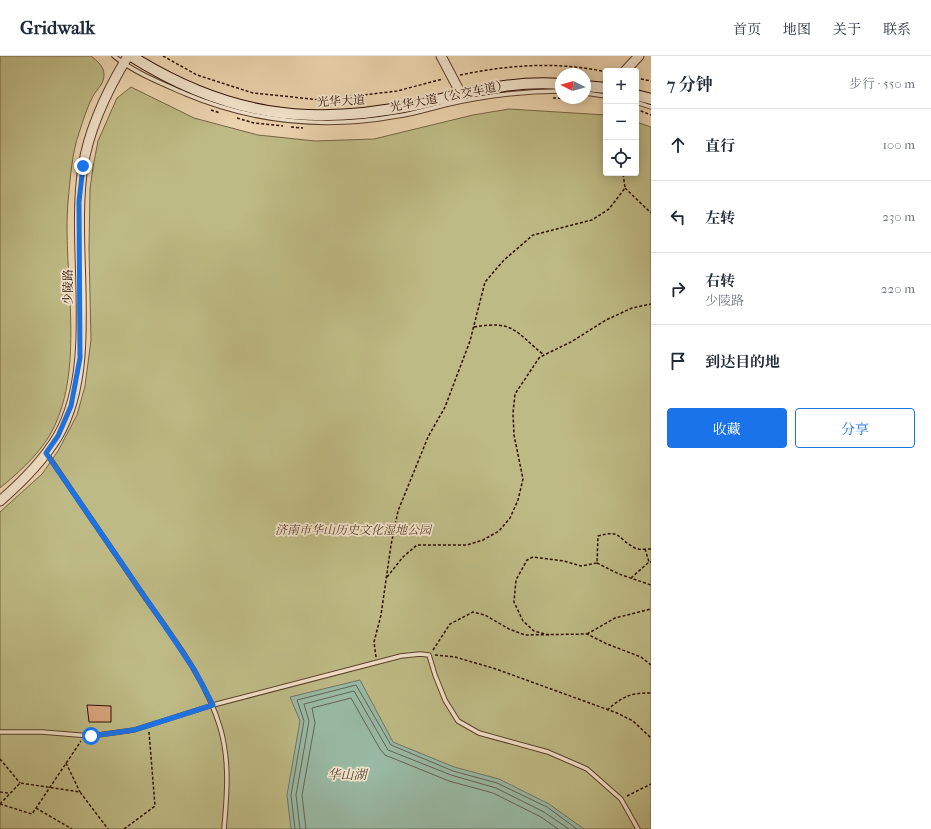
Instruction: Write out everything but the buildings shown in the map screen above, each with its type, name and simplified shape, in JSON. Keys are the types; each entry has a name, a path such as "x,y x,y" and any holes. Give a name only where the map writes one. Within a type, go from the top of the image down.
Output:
{"main road":[{"name":"光华大道","path":"128,59 227,103 293,115 358,115 514,83 555,84"},
{"path":"591,87 603,88"},
{"path":"639,96 651,99"}],"street":[{"path":"441,56 461,94"},
{"path":"628,68 639,56"},
{"name":"少陵路","path":"0,501 21,482 46,453 58,436 71,406 80,358 79,202 83,166 90,138 108,91 128,59"}],"lane":[{"name":"光华大道（公交车道）","path":"114,56 128,59 152,79 210,104 267,118 323,123 347,123 398,116 496,95 532,91 555,91"},
{"path":"591,94 603,96"},
{"path":"639,103 651,107"},
{"path":"46,453 195,671 213,705 221,728 226,754 227,797 224,829"},
{"path":"0,732 85,735 134,730 213,705 377,662 401,656 420,654 429,655 443,694 458,721 479,733 548,752 587,769 621,798 638,829"}],"path":[{"path":"163,56 197,75 253,93 295,98"},
{"path":"639,79 651,81"},
{"path":"639,110 651,115"},
{"path":"623,176 625,188 651,213"},
{"path":"377,662 374,642 398,511 428,437 445,407 474,327 485,282 504,260 533,235 592,220 609,209 625,188"},
{"path":"387,577 403,558 417,545 467,545 483,540 499,531 510,518 518,500 523,479 514,435 515,394 539,358 571,342 606,320 632,308 651,304"},
{"path":"474,327 502,324 514,330 544,355"},
{"path":"597,563 598,536 611,532 623,538 636,548 651,549"},
{"path":"631,578 650,562 645,549"},
{"path":"553,636 534,631 523,621 514,602 516,580 527,560 533,557 582,566 597,563 619,574 651,585"},
{"path":"651,610 647,609 616,618 587,634 553,636 526,635 509,629 485,615 473,612 450,624 429,655 455,657 496,669 607,710 633,721 651,738"},
{"path":"587,634 607,644 641,657 651,665"},
{"path":"607,710 622,697 633,694 651,693"},
{"path":"124,829 154,806 149,725"},
{"path":"20,783 0,804 32,814 85,735"},
{"path":"0,759 20,783 80,792"},
{"path":"66,763 80,792 108,829"},
{"path":"621,798 651,784"},
{"path":"0,792 9,794"},
{"path":"36,808 72,829"}],"green space":[{"path":"0,56 91,56 101,66 104,72 104,78 102,84 93,96 85,114 75,149 72,167 68,202 67,230 71,323 70,354 67,384 60,412 48,438 38,452 0,488"},
{"name":"济南市华山历史文化湿地公园","path":"131,87 194,118 258,135 315,141 374,139 473,115 509,109 603,115 603,176 639,176 639,123 651,127 651,829 0,829 0,512 42,474 58,451 77,415 85,386 91,340 89,249 90,189 98,141 117,98"}],"water":[{"name":"华山湖","path":"360,680 393,742 454,767 499,779 549,804 584,829 291,829 287,795 300,721 290,697"}],"route":[{"path":"83,166 79,202 80,358 71,406 58,436 46,453 195,671 213,705 134,730 91,736"}]}
